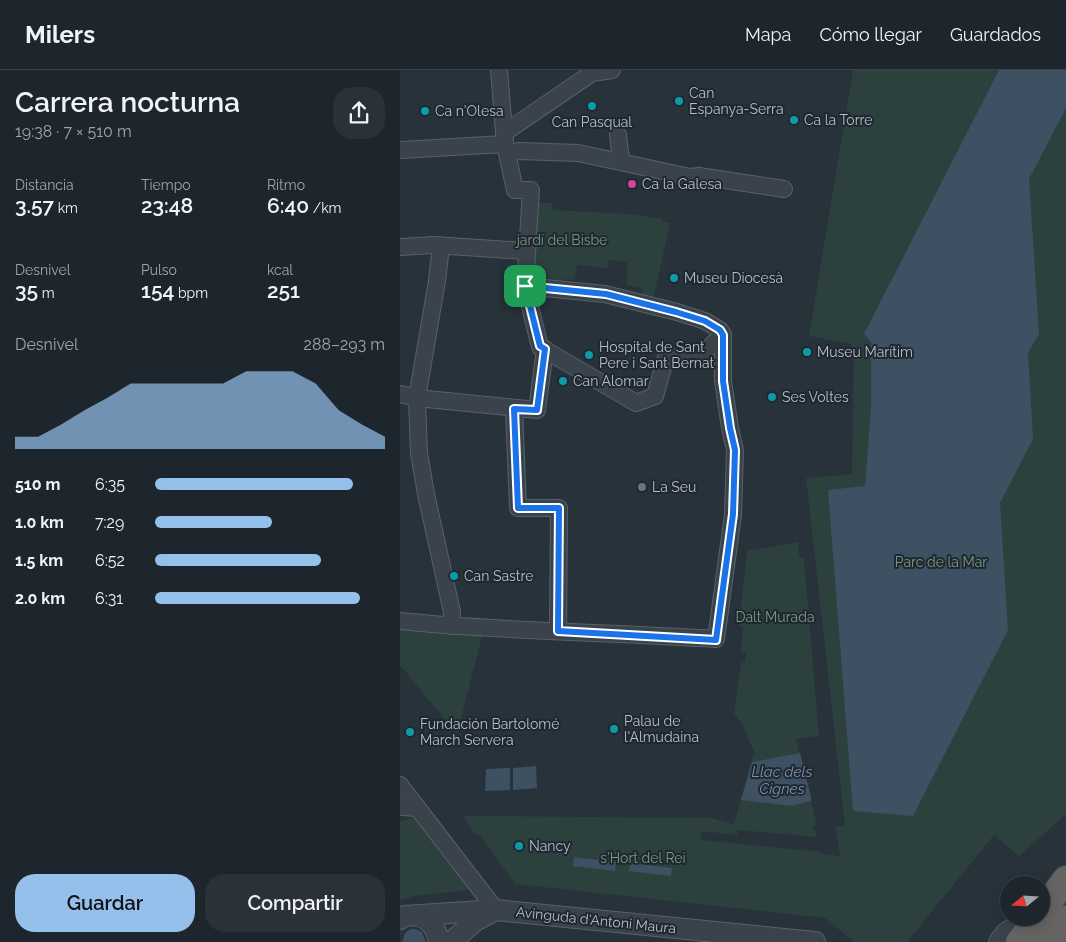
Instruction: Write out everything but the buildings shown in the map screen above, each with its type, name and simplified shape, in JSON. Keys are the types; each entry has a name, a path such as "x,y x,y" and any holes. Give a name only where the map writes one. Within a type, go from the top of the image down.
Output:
{"highway":[{"path":"1050,904 1066,879"},
{"path":"1018,942 1032,926"},
{"path":"1046,926 1049,942"}],"street":[{"path":"499,70 506,143 515,190 531,190 525,286 540,346 636,403 655,396 666,357 698,357 723,335"},
{"path":"506,143 588,72 612,70"},
{"path":"618,135 621,161"},
{"path":"400,150 506,143 519,151 578,153 690,176 784,189"},
{"path":"400,247 441,246 526,251"},
{"path":"441,246 437,281 417,398 419,453 452,612 451,626"},
{"path":"400,620 494,629 716,640 733,514 735,450 723,381 723,335 720,330 705,321 614,296 525,286"},
{"path":"400,394 417,398 537,410 545,349"},
{"path":"514,409 518,508 559,508 558,631"},
{"path":"400,785 496,910 475,921 451,942"},
{"path":"400,807 418,808"},
{"name":"Avinguda d'Antoni Maura","path":"400,919 405,916 496,910 668,934 815,942"},
{"path":"420,916 430,922 437,932 439,942"},
{"path":"999,942 1006,933 1019,926"},
{"path":"1049,942 1066,930"}],"green space":[{"name":"Parc de la Mar","path":"853,70 1066,70 1066,814 1019,856 994,835 907,942 854,942 825,918 515,884 479,834 476,835 464,818 466,816 711,818 734,824 754,752 743,726 734,713 741,663 745,662 746,653 741,652 743,627 739,626 747,551 798,542 799,556 804,559 819,736 796,739 817,825 813,827 817,837 738,830 737,835 702,831 701,840 821,852 821,854 840,856 835,826 845,826 806,478 852,474 854,350 851,344 809,336"},
{"name":"jardí del Bisbe","path":"538,203 553,203 552,210 631,214 663,219 662,222 670,223 653,301 640,298 642,288 627,285 627,262 608,260 608,268 577,265 575,280 564,279 564,287 534,285 530,264"},
{"path":"400,628 482,636 457,734 400,665"},
{"path":"416,816 469,890 415,896 400,900 400,822"}],"water":[{"path":"999,70 1066,70 1066,108 1029,179 1039,334 1028,353 1033,439 1000,503 1008,630 913,816 853,811 828,490 865,486 871,407 871,342 864,334"},
{"name":"Llac dels Cignes","path":"800,753 811,801 792,806 741,800 752,762"},
{"path":"536,766 537,788 513,790 513,768"},
{"path":"510,768 510,790 485,791 486,769"},
{"path":"574,857 616,862 615,871 573,866"},
{"path":"630,863 672,868 671,876 629,871"},
{"path":"411,929 422,932 426,942 402,942 405,933"}],"place":[{"name":"Can Espanya-Serra","path":"679,101"},
{"name":"Can Pasqual","path":"592,106"},
{"name":"Ca n'Olesa","path":"425,111"},
{"name":"Ca la Torre","path":"794,120"},
{"name":"Ca la Galesa","path":"632,184"},
{"name":"Museu Diocesà","path":"674,278"},
{"name":"Museu Marítim","path":"807,352"},
{"name":"Hospital de Sant Pere i Sant Bernat","path":"589,355"},
{"name":"Can Alomar","path":"563,381"},
{"name":"Ses Voltes","path":"772,397"},
{"name":"La Seu","path":"642,487"},
{"name":"Can Sastre","path":"454,576"},
{"name":"Palau de l'Almudaina","path":"614,729"},
{"name":"Fundación Bartolomé March Servera","path":"410,732"},
{"name":"Nancy","path":"519,846"}],"route":[{"path":"525,286 606,294 705,321 720,330 723,335 723,381 735,450 733,514 716,640 638,634 558,631 559,508 518,508 514,409 537,410 545,349 540,346 525,286"}],"park label":[{"name":"Dalt Murada","path":"775,617"},
{"name":"s'Hort del Rei","path":"643,858"}]}
